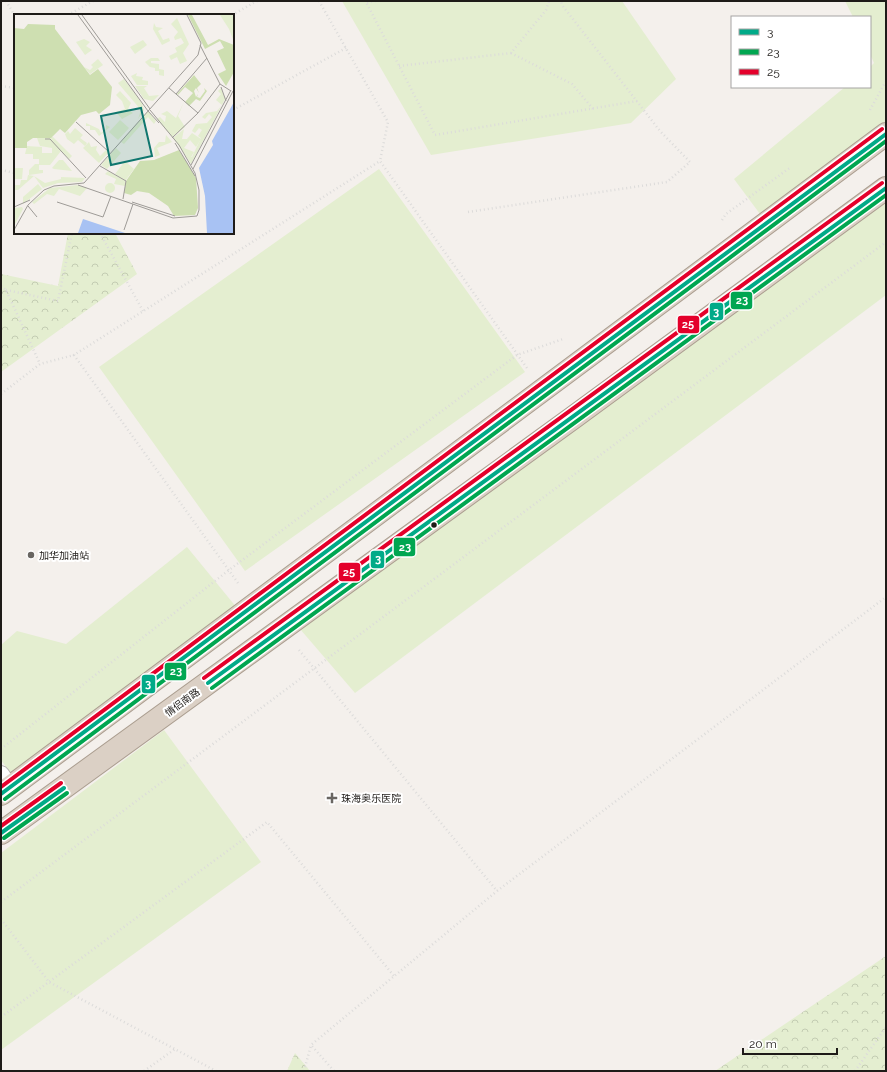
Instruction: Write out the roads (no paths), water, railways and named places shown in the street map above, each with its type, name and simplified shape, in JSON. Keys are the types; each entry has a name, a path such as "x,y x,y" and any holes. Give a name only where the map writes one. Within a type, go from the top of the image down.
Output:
{"highway":[{"path":"4,785 254,605 886,134"},
{"name":"情侣南路","path":"1,833 886,188"}],"place":[{"name":"加华加油站","path":"31,555"},
{"name":"珠海奥乐医院","path":"332,798"}]}
